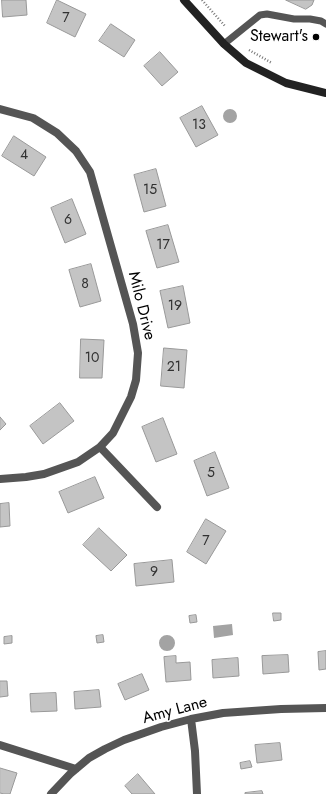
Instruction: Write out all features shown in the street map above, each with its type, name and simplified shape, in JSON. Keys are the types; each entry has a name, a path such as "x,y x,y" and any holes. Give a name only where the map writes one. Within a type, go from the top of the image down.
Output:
{"street":[{"path":"184,0 224,44 246,63 286,83 326,93"},
{"name":"Milo Drive","path":"0,109 33,118 57,133 76,151 90,172 133,324 138,353 136,380 131,397 113,433 100,447 78,462 44,474 26,477 0,478"},
{"path":"100,447 157,507"},
{"name":"Amy Lane","path":"51,794 70,774 89,758 124,740 161,727 191,719 230,712 326,708"},
{"path":"191,719 195,751 196,794"},
{"path":"0,744 76,769"}],"lane":[{"path":"224,44 260,15 267,14 294,19 321,21 326,24"}],"path":[{"path":"202,0 225,26"},
{"path":"249,50 273,64"}],"shaded area":[{"path":"230,109 235,111 237,116 235,121 230,123 225,121 223,116 225,111"},
{"path":"232,624 233,635 214,638 213,626"},
{"path":"167,635 173,637 175,643 173,649 167,651 161,649 159,643 161,637"}],"building":[{"path":"2,0 26,0 27,15 3,17"},
{"path":"57,0 86,14 75,37 47,23"},
{"path":"286,0 314,0 312,5 306,9"},
{"path":"111,24 135,40 124,57 99,41"},
{"path":"160,52 178,72 162,86 144,66"},
{"path":"202,106 218,135 196,147 180,118"},
{"path":"14,136 46,157 34,176 2,156"},
{"path":"156,169 166,206 144,212 134,175"},
{"path":"72,199 86,234 65,243 51,208"},
{"path":"168,225 179,262 157,268 146,231"},
{"path":"91,264 101,301 80,307 69,270"},
{"path":"183,286 190,323 168,328 160,291"},
{"path":"81,339 104,340 102,378 80,378"},
{"path":"164,348 187,350 184,388 161,386"},
{"path":"60,403 74,421 43,444 30,426"},
{"path":"0,417 6,424 0,430"},
{"path":"163,418 177,454 156,462 142,427"},
{"path":"215,452 229,488 207,496 194,461"},
{"path":"95,477 104,498 68,513 59,492"},
{"path":"9,503 10,526 0,527 0,504"},
{"path":"206,519 226,531 206,564 187,552"},
{"path":"99,528 127,555 111,571 83,545"},
{"path":"172,560 174,582 136,586 134,564"},
{"path":"273,613 281,613 281,620 274,621"},
{"path":"196,615 197,622 190,623 189,616"},
{"path":"103,635 104,642 97,643 96,636"},
{"path":"12,636 12,643 4,644 4,637"},
{"path":"326,651 326,669 319,670 318,652"},
{"path":"288,655 289,672 263,674 262,656"},
{"path":"176,656 176,663 190,662 191,680 166,682 164,657"},
{"path":"238,658 239,676 213,678 212,660"},
{"path":"142,674 149,690 125,700 118,684"},
{"path":"0,681 7,681 8,696 0,697"},
{"path":"99,690 101,707 75,709 74,692"},
{"path":"56,693 57,711 31,712 30,694"},
{"path":"280,743 282,760 257,763 255,745"},
{"path":"250,761 252,767 241,769 240,763"},
{"path":"0,768 17,773 10,794 0,793"},
{"path":"138,774 155,794 132,794 125,786"},
{"path":"262,791 263,794 245,794 245,793"}],"place":[{"name":"Stewart's","path":"316,37"}]}
